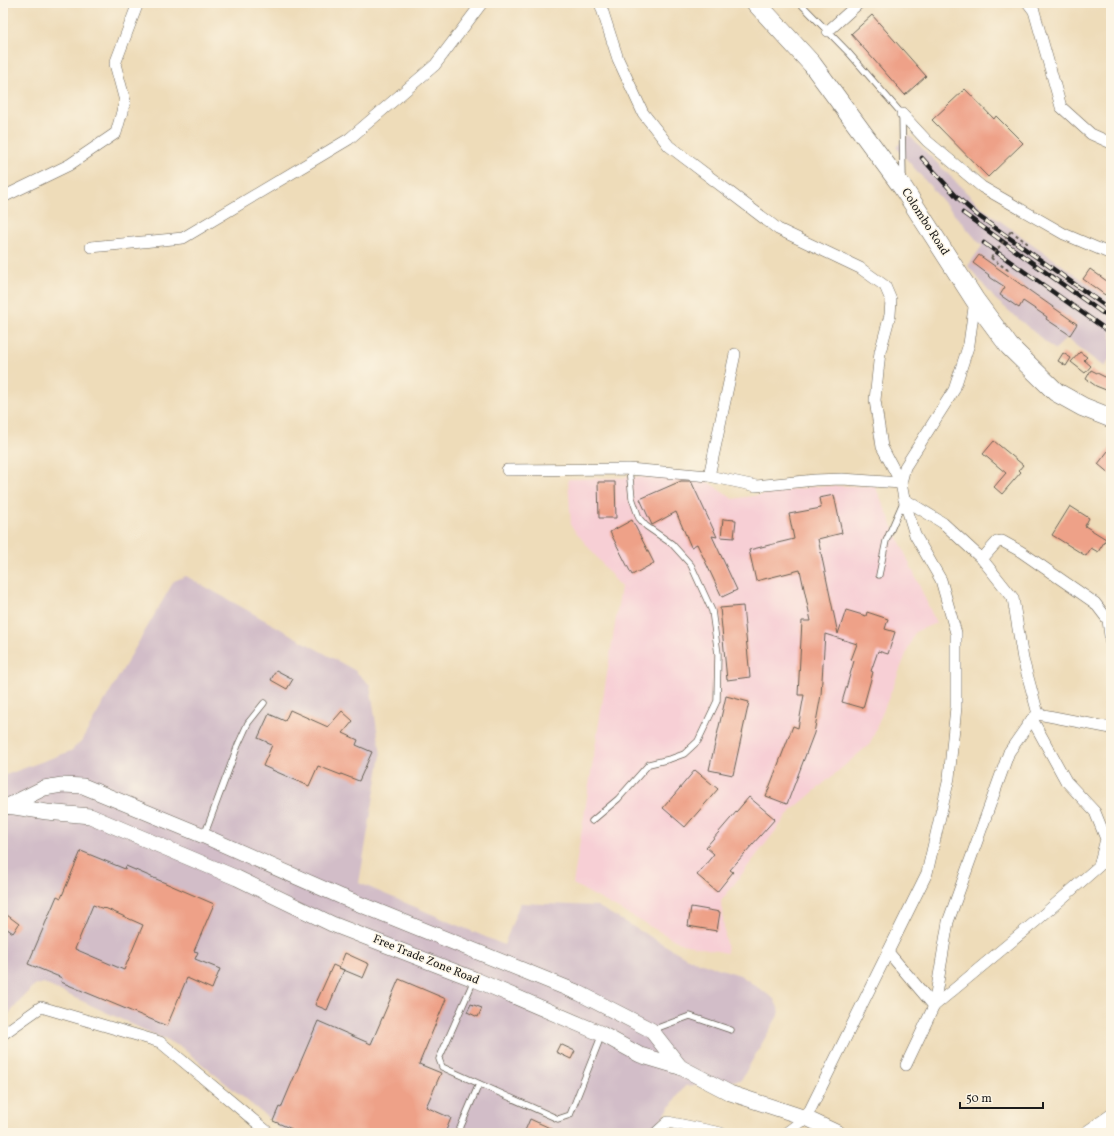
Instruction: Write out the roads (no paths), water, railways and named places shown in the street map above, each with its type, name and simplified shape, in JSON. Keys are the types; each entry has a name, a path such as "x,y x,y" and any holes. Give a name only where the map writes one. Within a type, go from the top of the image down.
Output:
{"highway":[{"name":"Colombo Road","path":"756,3 812,64 904,188 975,300 1009,346 1056,392 1083,407 1111,418"}],"street":[{"path":"3,197 69,165 116,133 125,101 115,64 138,3"},
{"path":"91,247 183,238 349,139 435,65 482,3"},
{"path":"600,3 618,59 643,113 669,146 778,230 860,268 885,286 891,300 890,315 880,352 875,400 882,447 901,482 904,499 916,535 941,580 956,633 956,707 949,778 927,873 806,1118 786,1133"},
{"path":"828,31 859,3"},
{"path":"1028,3 1034,11 1061,107 1091,134 1111,143"},
{"path":"902,114 927,141 982,186 1064,234 1111,254"},
{"path":"901,482 905,467 954,390 969,344 975,300"},
{"path":"709,476 735,354"},
{"path":"506,470 629,469 709,476 756,486 842,479 901,482"},
{"path":"904,499 943,523 982,560 1013,598 1023,659 1035,717 1066,781 1095,812 1106,839 1099,866 1035,922 934,1006"},
{"path":"982,560 997,542 1002,541 1020,551 1095,603 1108,620 1111,644"},
{"path":"1035,717 1111,728"},
{"path":"906,1066 934,1006 948,922 1009,752 1035,717"},
{"name":"Free Trade Zone Road","path":"6,807 44,788 62,785 83,786 204,836 342,897 579,993 651,1030"},
{"name":"Free Trade Zone Road","path":"6,807 90,816 237,878 332,924 474,979 602,1034 640,1055 680,1067 730,1093 806,1118 838,1133"},
{"path":"888,952 934,1006"},
{"path":"3,1034 41,1008 160,1042 269,1133"},
{"path":"651,1030 680,1067"},
{"path":"1088,1133 1111,1117"},
{"path":"656,1133 668,1122 721,1133"}],"lane":[{"path":"800,3 848,52 902,114 904,188"},
{"path":"592,822 618,799 649,764 684,754 698,741 717,700 718,654 712,611 691,565 672,544 646,526 639,518 632,498 629,469"},
{"path":"879,576 886,541 904,499"},
{"path":"204,836 238,744 248,723 264,703"},
{"path":"474,979 439,1059 442,1067 558,1119 570,1115 602,1034"},
{"path":"651,1030 690,1016 731,1030"},
{"path":"458,1133 479,1084"}],"railway":[{"path":"922,158 957,197 977,215 1111,310"},
{"path":"963,213 1111,319"},
{"path":"984,243 1111,333"}]}
